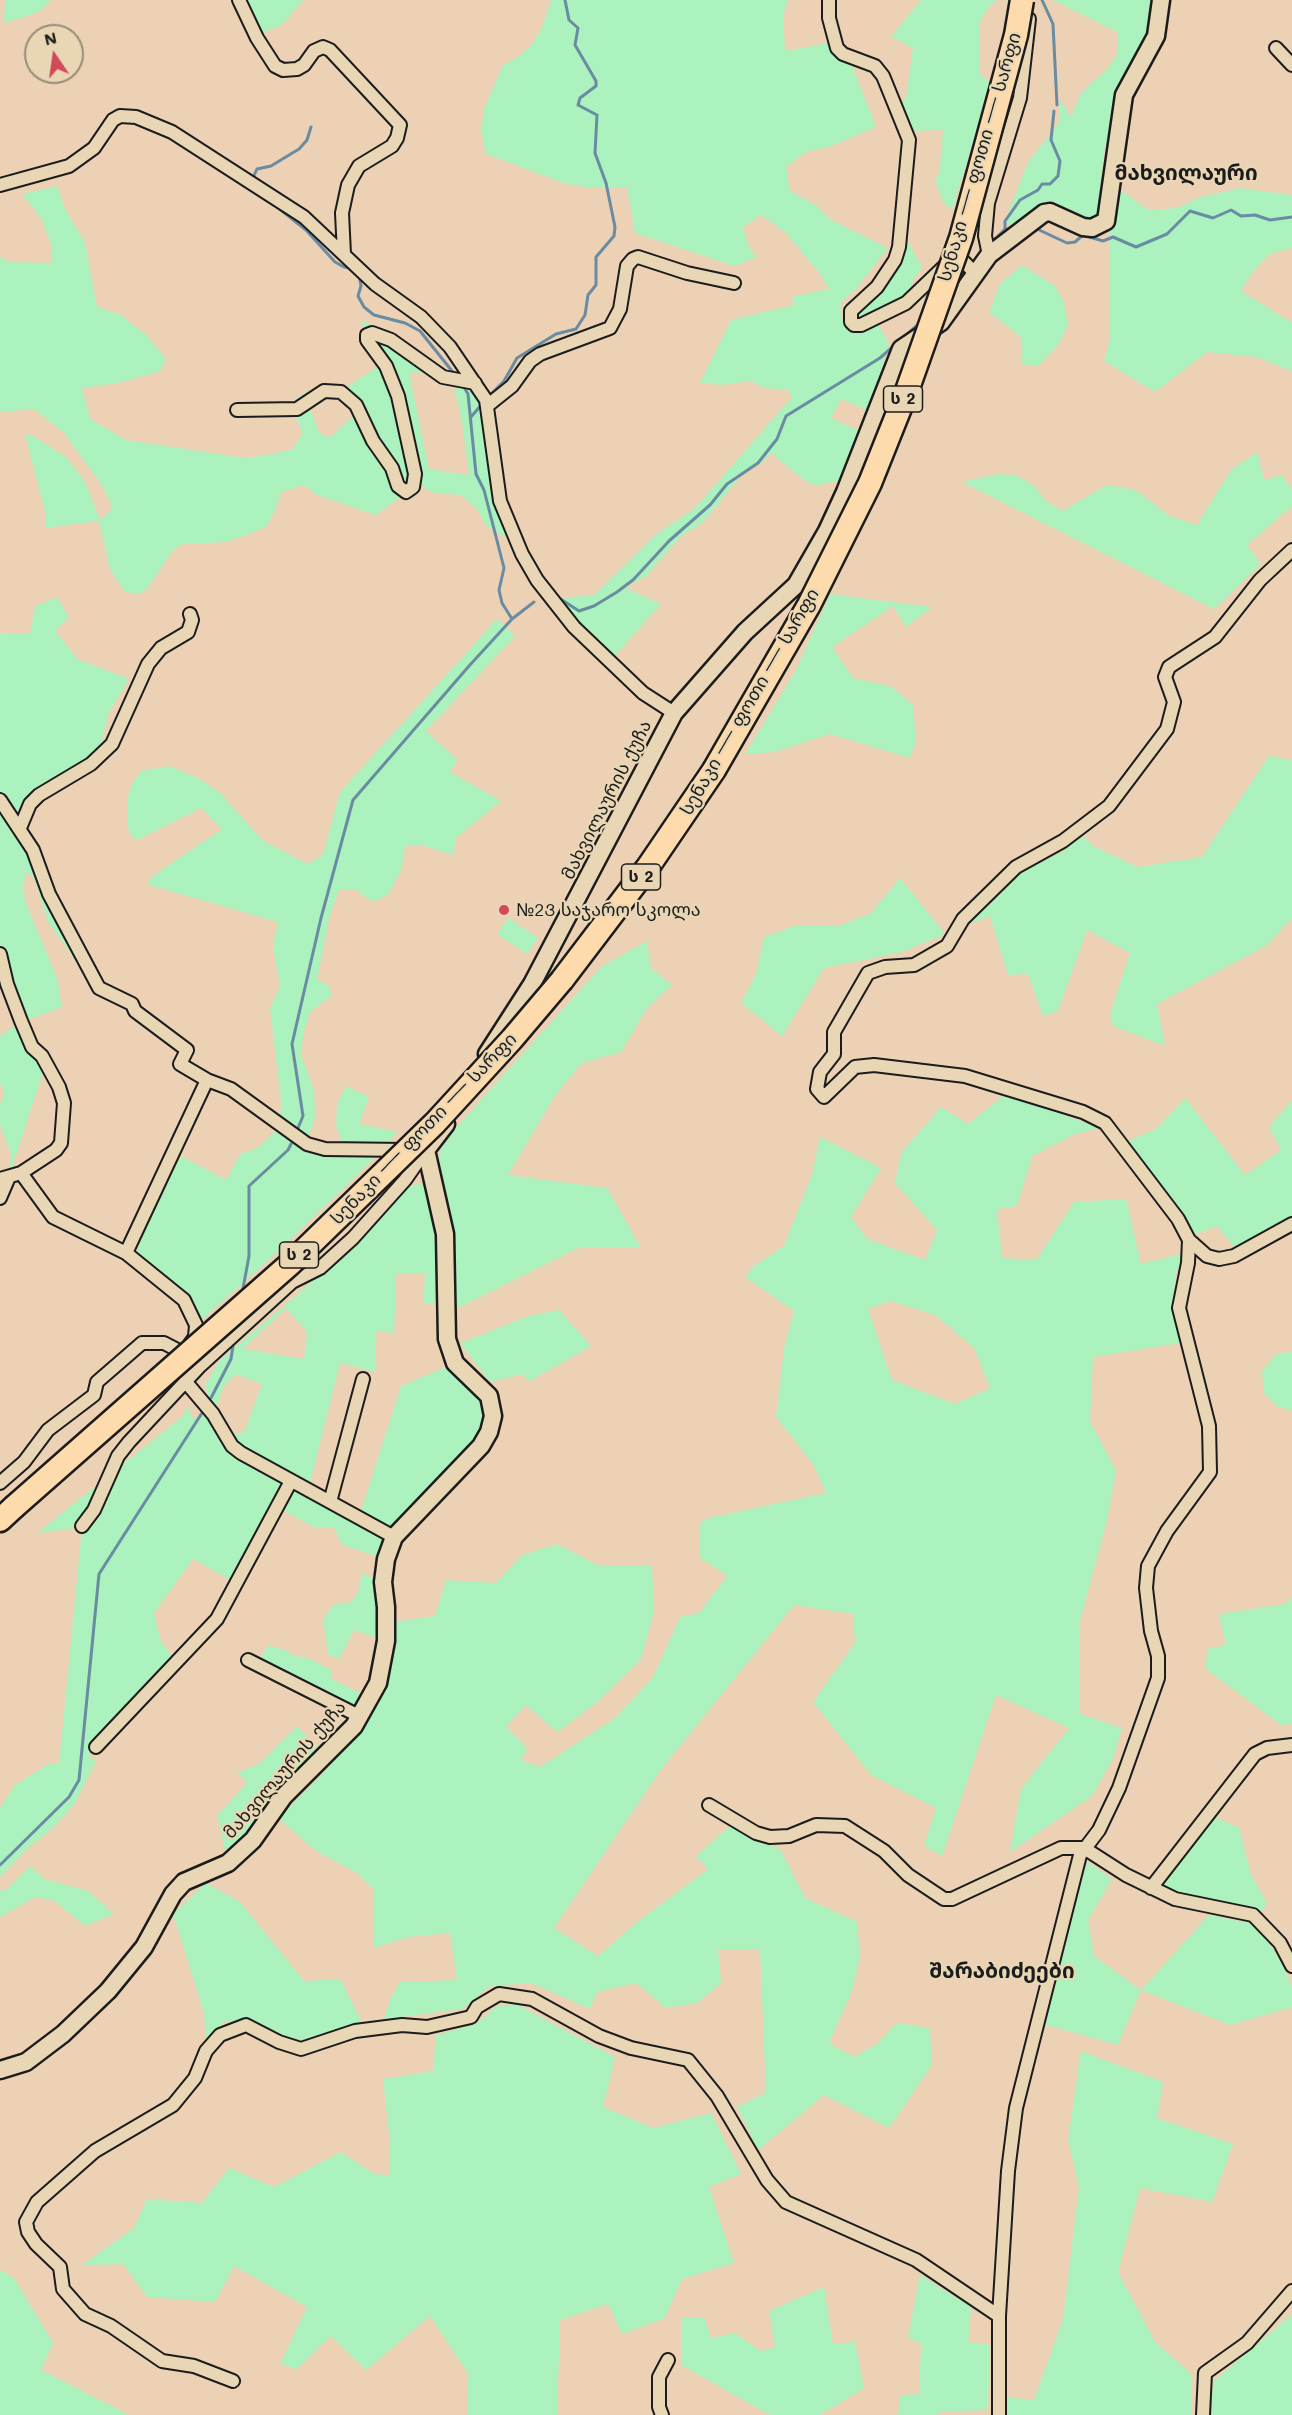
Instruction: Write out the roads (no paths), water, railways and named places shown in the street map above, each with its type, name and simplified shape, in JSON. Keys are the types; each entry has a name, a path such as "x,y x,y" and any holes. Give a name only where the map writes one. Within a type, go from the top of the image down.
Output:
{"highway":[{"name":"სენაკი — ფოთი — სარფი","path":"7,1514 290,1264 435,1123 562,980 648,867 714,770 809,605 870,483 961,238 1016,35 1022,0"}],"street":[{"path":"239,0 257,39 275,66 283,70 297,69 304,65 314,51 323,47 330,50 400,125 398,138 392,146 358,166 348,185 342,213 344,254"},
{"path":"829,0 829,18 837,48 843,54 875,66 883,76 909,140 899,247 895,260 877,287 851,311 851,322 854,326 861,325 906,303 953,258 970,268"},
{"path":"989,255 985,236 988,203 1020,98 1030,16 1027,0"},
{"name":"მახვილაურის ქუჩა","path":"0,2070 26,2062 63,2034 100,1998 144,1947 173,1894 184,1882 228,1863 253,1840 284,1796 354,1725 378,1683 386,1641 383,1582 386,1559 394,1537 480,1446 489,1432 493,1416 489,1396 455,1363 447,1339 445,1234 426,1150 461,1108 475,1083 484,1059 532,984 674,713 745,632 796,585 828,531 901,349 941,322 970,268 1044,213 1055,214 1083,227 1092,228 1106,221 1124,95 1156,36 1161,0"},
{"path":"1276,48 1292,65"},
{"path":"0,185 25,181 69,166 94,148 113,120 120,116 135,117 172,132 250,184 277,197 304,217 375,284 421,317 450,347 475,383 487,406 491,454 500,501 522,554 537,580 574,627 643,693 674,713"},
{"path":"487,406 512,386 530,360 540,354 610,328 620,309 627,266 633,258 638,257 687,273 734,283"},
{"path":"237,410 297,409 324,391 341,392 356,405 373,441 392,468 398,486 406,492 413,487 416,474 398,396 386,366 367,340 367,335 372,333 391,340 443,377 475,383"},
{"path":"1292,550 1260,580 1215,637 1169,667 1165,676 1174,702 1167,729 1109,806 1063,841 1016,867 963,919 947,946 914,965 885,967 868,973 834,1032 834,1054 820,1072 818,1089 824,1097 855,1067 874,1065 965,1076 1083,1112 1105,1123 1178,1219 1189,1240 1207,1256 1219,1259 1234,1256 1292,1224"},
{"path":"20,828 30,804 39,795 92,764 112,744 147,664 161,648 188,632 192,620 190,614"},
{"path":"0,800 33,850 64,924 99,988 132,1004 135,1011 187,1050 180,1064 207,1080 231,1089 307,1144 325,1149 426,1150"},
{"path":"0,954 7,984 21,1022 32,1047 42,1056 60,1087 64,1103 61,1143 56,1150 10,1177 0,1198"},
{"path":"126,1253 207,1080"},
{"path":"82,1526 94,1510 118,1456 185,1381 292,1282 320,1268 353,1238 405,1180 426,1150"},
{"path":"10,1177 53,1217 126,1253 184,1300 196,1325 195,1337 185,1352"},
{"path":"999,2415 999,2316 1008,2171 1016,2108 1055,1944 1084,1848 1099,1830 1119,1788 1158,1678 1158,1656 1150,1631 1146,1587 1148,1566 1167,1531 1210,1472 1209,1426 1179,1308 1188,1263 1189,1240"},
{"path":"0,1483 24,1462 48,1430 94,1395 97,1382 142,1343 164,1343 185,1352 200,1366"},
{"path":"330,1502 363,1379"},
{"path":"185,1381 213,1414 232,1446 394,1537"},
{"path":"96,1747 217,1619 291,1481"},
{"path":"248,1660 359,1716"},
{"path":"1151,1888 1255,1754 1267,1748 1292,1745"},
{"path":"709,1805 756,1833 770,1837 789,1836 816,1825 845,1826 885,1851 908,1875 944,1899 952,1899 1061,1848 1084,1848 1151,1888 1175,1899 1253,1916 1280,1943 1292,1966"},
{"path":"233,2381 194,2366 162,2361 111,2326 85,2314 63,2289 60,2267 27,2232 26,2222 37,2202 96,2151 173,2105 195,2078 206,2051 220,2035 246,2025 279,2042 301,2049 354,2031 402,2025 427,2028 471,2018 477,2007 499,1994 532,1999 599,2036 631,2048 688,2060 717,2096 767,2180 786,2202 916,2260 999,2316"},
{"path":"1203,2415 1205,2373 1247,2343 1292,2291"},
{"path":"662,2415 658,2408 659,2377 668,2360"}],"waterway":[{"path":"488,397 504,381 517,358 556,334 576,329 585,315 588,295 596,285 596,257 614,236 615,227 606,183 595,153 597,115 578,105 580,98 596,86 596,81 575,45 578,28 569,20 565,0"},
{"path":"1042,0 1053,24 1057,105"},
{"path":"1005,229 1005,221 1020,200 1038,190 1042,184 1050,184 1058,176 1060,161 1051,140 1054,111"},
{"path":"252,180 257,169 271,166 299,149 307,140 311,127"},
{"path":"272,203 306,230 335,262 351,268"},
{"path":"1035,228 1067,243 1075,242 1083,235 1103,241 1113,237 1136,247 1167,234 1190,211 1213,218 1231,210 1241,216 1255,215 1270,220 1292,217"},
{"path":"995,239 1005,229 1011,229"},
{"path":"956,282 967,269"},
{"path":"359,274 361,286 358,296 364,307 374,315 405,323 420,331 456,376"},
{"path":"559,598 579,611 594,606 633,580 669,541 710,505 727,484 758,463 777,439 786,416 880,358 922,321"},
{"path":"462,384 468,394 476,474 484,490 504,568 499,590 502,603 512,619"},
{"path":"471,417 482,404"},
{"path":"298,1128 303,1116 292,1044 321,918 353,800 469,666 512,619 534,602"},
{"path":"242,1294 249,1256 249,1186 288,1150 291,1144"},
{"path":"211,1398 231,1359 234,1339"},
{"path":"0,1865 69,1797 79,1780 99,1574 202,1413"}],"place":[{"name":"№23 საჯარო სკოლა","path":"504,910"}],"district":[{"name":"მახვილაური","path":"1186,174"},
{"name":"შარაბიძეები","path":"1002,1972"}]}
